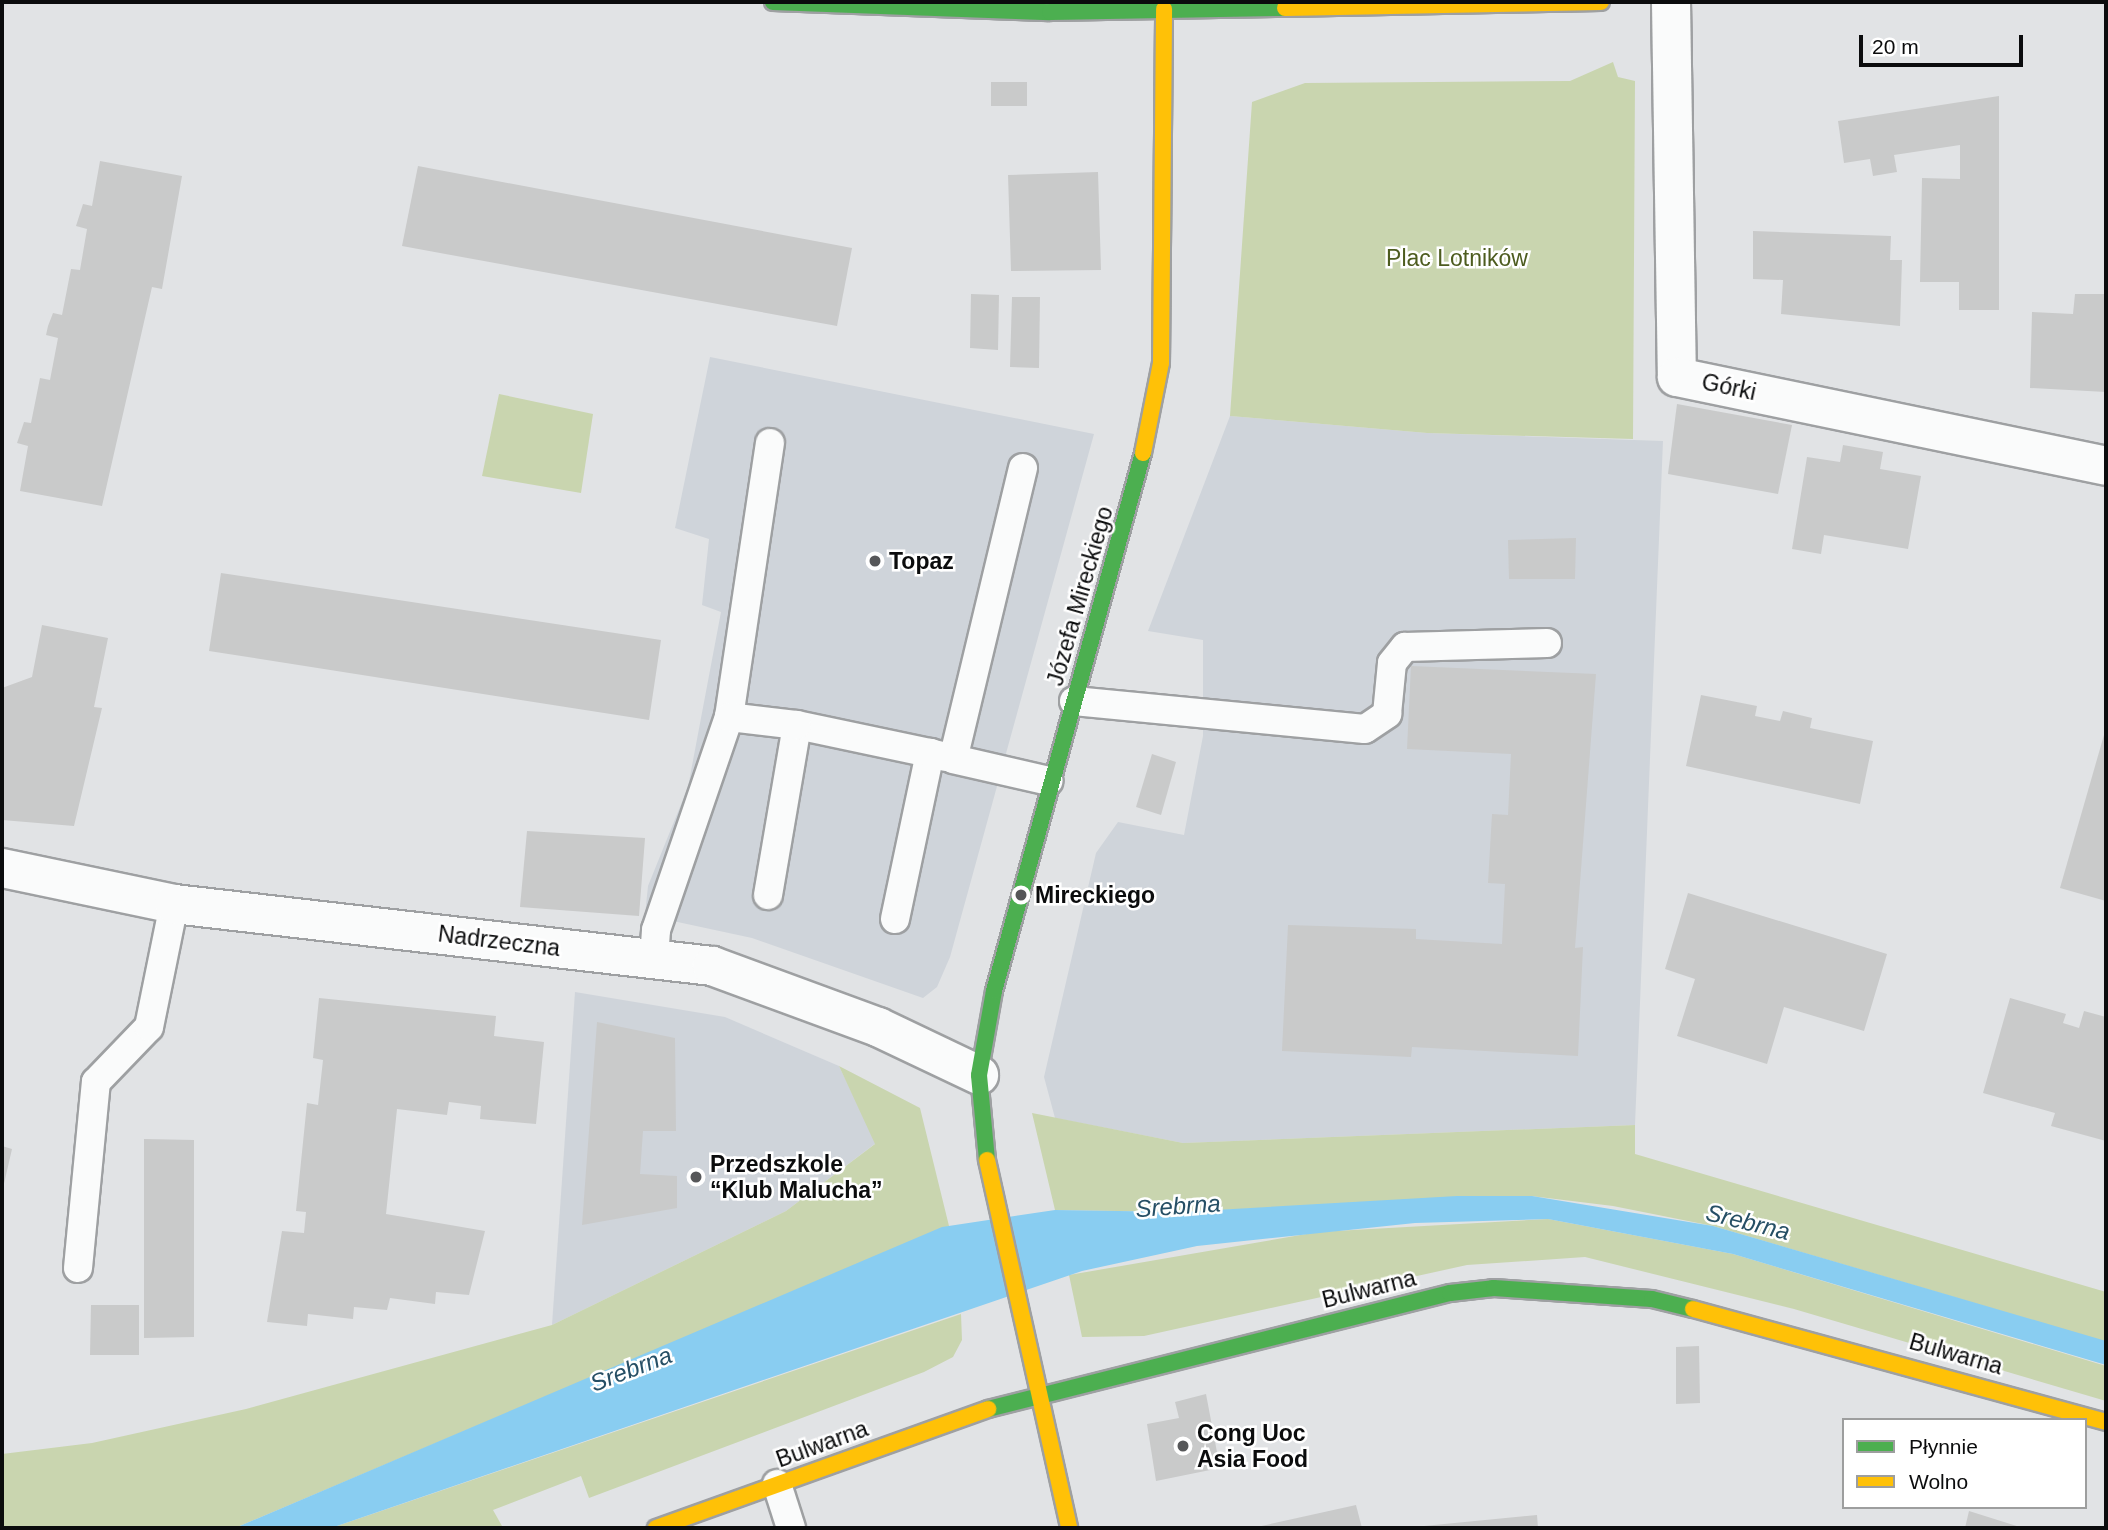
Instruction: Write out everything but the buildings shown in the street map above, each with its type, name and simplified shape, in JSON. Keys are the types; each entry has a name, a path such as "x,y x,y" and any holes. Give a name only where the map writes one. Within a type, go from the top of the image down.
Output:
{"street":[{"path":"773,2 919,7 1601,2"},
{"name":"Górki","path":"1671,2 1678,377 2106,466"},
{"name":"Józefa Mireckiego","path":"1038,1393 989,1187 979,1075 994,991 1049,781 1149,433 1161,363 1164,5"},
{"name":"Nadrzeczna","path":"2,868 174,904 654,959 725,971 878,1027 979,1075"},
{"name":"Bulwarna","path":"656,1528 1038,1393 1450,1293 1536,1289 1652,1299 1940,1372 2106,1422"},
{"path":"1038,1393 1069,1528"}],"lane":[{"path":"654,959 656,930 729,717 770,443"},
{"path":"895,919 1023,468"},
{"path":"1074,701 1365,729 1387,714 1392,663 1405,648 1547,643"},
{"path":"729,717 797,725 1049,781"},
{"path":"768,895 797,725"},
{"path":"78,1269 96,1082 149,1027 174,904"},
{"path":"777,1484 792,1528"}],"shaded area":[{"path":"710,357 1094,434 950,957 937,987 923,998 752,938 645,915 648,886 688,787 721,612 702,605 709,539 675,528"},
{"path":"1230,416 1427,433 1663,441 1635,1125 1183,1143 1055,1118 1044,1077 1096,853 1118,822 1184,835 1203,736 1203,640 1148,631"},
{"name":"Przedszkole “Klub Malucha”","path":"575,992 725,1017 839,1066 876,1143 786,1211 552,1325"}],"green space":[{"name":"Plac Lotników","path":"1613,62 1618,77 1635,81 1633,439 1427,433 1230,416 1252,102 1305,83 1570,81"},
{"path":"499,394 593,414 581,493 482,476"},
{"path":"839,1066 920,1108 949,1226 235,1528 2,1528 2,1454 92,1443 246,1409 552,1325 786,1211 875,1144"},
{"path":"1032,1113 1183,1143 1635,1125 1635,1154 2106,1292 2106,1342 1713,1226 1613,1206 1531,1196 1181,1212 1055,1210"},
{"path":"1548,1219 1733,1254 2106,1366 2106,1401 1794,1309 1585,1257 1467,1265 1144,1336 1082,1337 1069,1275 1318,1232"},
{"path":"961,1314 962,1340 953,1357 924,1372 589,1498 581,1476 493,1510 502,1526 497,1528 331,1528"}],"water":[{"name":"Srebrna","path":"1457,1196 1532,1196 1713,1226 2106,1341 2106,1365 1733,1254 1548,1219 1415,1223 1197,1246 1082,1271 331,1528 235,1528 942,1227 1055,1210 1181,1212"}],"traffic: fast":[{"path":"773,2 1050,12 1285,8"},
{"path":"987,1160 979,1075 994,991 1143,453"},
{"path":"988,1409 1450,1293 1494,1288 1652,1299 1693,1309"}],"traffic: slow":[{"path":"1285,8 1601,2"},
{"path":"1143,453 1161,363 1164,9"},
{"path":"987,1160 1069,1528"},
{"path":"1693,1309 2106,1422"},
{"path":"656,1528 988,1409"}],"place":[{"name":"Topaz","path":"875,561"},
{"name":"Mireckiego","path":"1021,895"},
{"name":"Przedszkole “Klub Malucha”","path":"696,1177"},
{"name":"Cong Uoc Asia Food","path":"1183,1446"}]}
